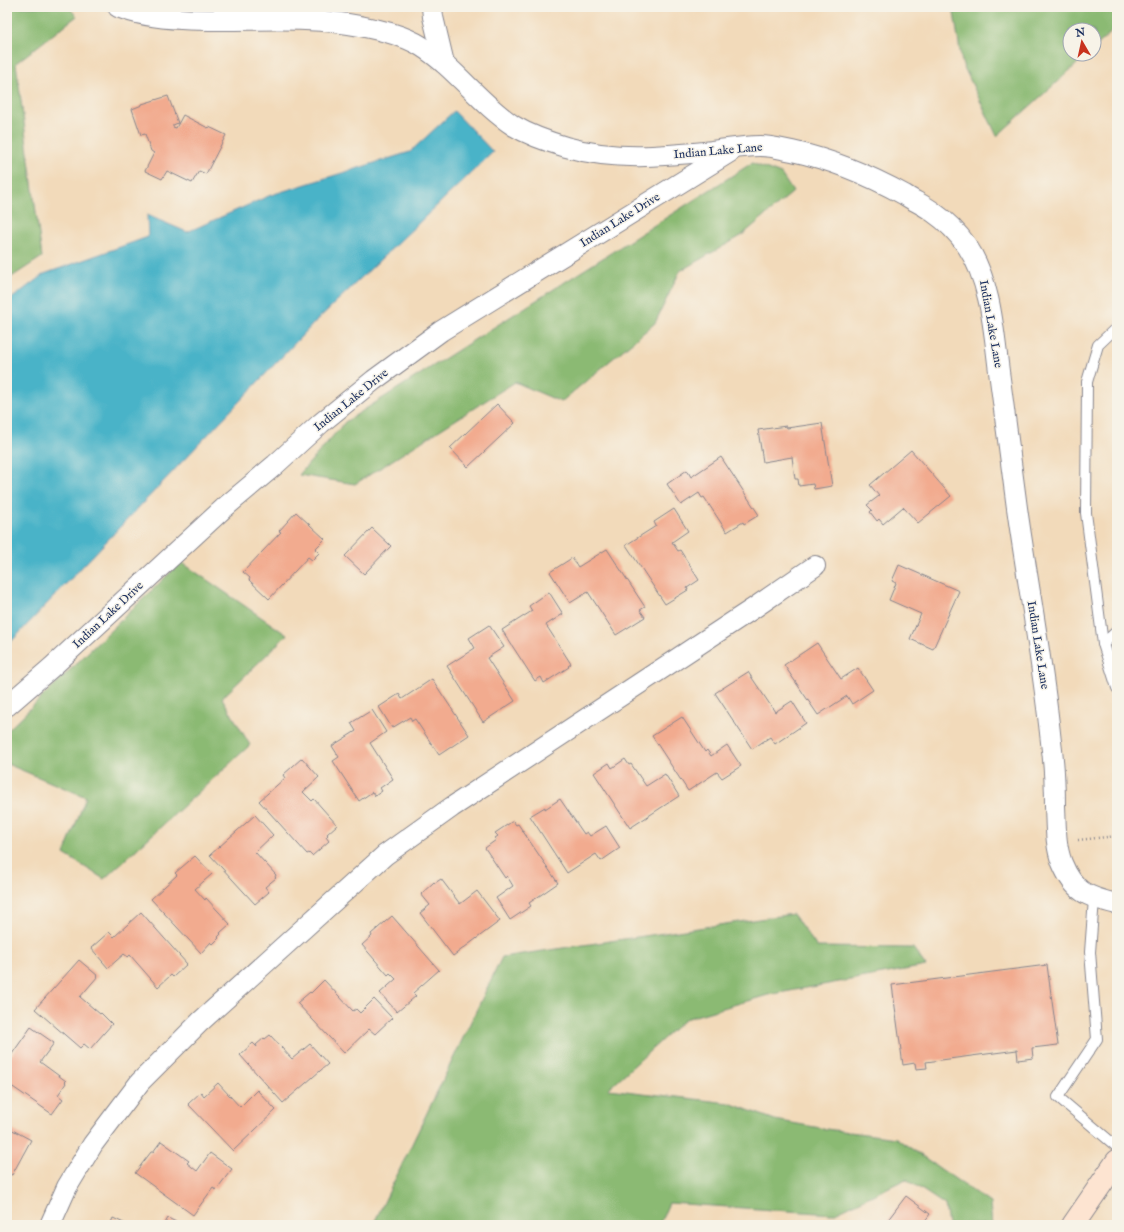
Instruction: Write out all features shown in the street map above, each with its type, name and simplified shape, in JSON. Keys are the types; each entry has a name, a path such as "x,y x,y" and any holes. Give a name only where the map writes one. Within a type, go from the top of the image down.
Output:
{"main road":[{"path":"1073,1225 1117,1161"}],"street":[{"name":"Indian Lake Lane","path":"118,7 159,18 207,21 304,20 359,26 392,34 419,45 444,63 487,105 516,127 543,139 569,148 599,154 628,157 668,156 758,146 775,147 813,156 863,173 931,210 949,224 964,242 977,263 982,275 992,320 1018,511 1049,720 1054,767 1058,842 1062,863 1073,883 1079,890 1094,899 1117,904"},
{"path":"432,7 444,63"},
{"name":"Indian Lake Drive","path":"7,706 52,667 224,508 275,465 321,422 374,380 441,331 735,148"},
{"path":"50,1225 67,1187 93,1144 140,1082 200,1022 385,855 452,807 754,608 815,566"}],"lane":[{"path":"1117,327 1098,345 1087,382 1086,513 1103,644 1117,688"},
{"path":"1103,644 1117,631"},
{"path":"1094,899 1090,952 1097,1039 1058,1097 1117,1147"}],"path":[{"path":"1058,842 1117,836"}],"green space":[{"path":"7,7 68,7 77,16 16,63 42,257 7,280"},
{"path":"953,7 1117,7 1117,27 1102,41 1102,22 1062,22 1062,62 1079,62 997,136 962,63"},
{"path":"752,163 781,174 793,192 741,236 680,271 655,323 561,402 515,382 355,484 299,475 345,422"},
{"path":"181,562 287,635 222,698 250,745 104,879 64,854 86,797 7,764 7,731"},
{"path":"793,914 817,947 913,948 926,966 768,995 685,1019 608,1089 729,1103 775,1120 826,1129 896,1138 990,1203 992,1225 948,1225 945,1205 906,1179 833,1214 669,1203 659,1225 373,1225 502,957"}],"water":[{"path":"454,111 493,152 315,322 7,646 7,302 44,274 148,237 147,215 187,232 271,195 410,152"}],"building":[{"path":"168,96 178,123 173,125 173,127 176,128 183,115 208,128 209,127 226,135 206,174 199,171 192,183 167,171 162,179 145,171 154,153 151,151 145,134 141,135 132,109 142,104"},
{"path":"497,404 515,423 468,467 450,448"},
{"path":"822,423 832,486 814,489 813,484 799,486 798,479 795,479 792,457 763,462 758,430"},
{"path":"911,450 951,496 918,523 903,507 883,524 879,519 877,521 870,512 872,510 867,505 879,496 870,485"},
{"path":"721,457 759,515 744,524 743,522 727,532 704,497 702,498 699,493 681,505 667,484 687,470 691,477"},
{"path":"674,509 688,531 672,542 678,551 680,550 699,580 687,588 688,590 665,604 626,545 656,526 654,522"},
{"path":"296,512 325,539 315,549 319,553 312,560 308,557 269,599 249,580 250,578 243,572 281,532 279,531"},
{"path":"372,528 391,546 364,574 345,556"},
{"path":"607,549 645,607 640,610 645,617 616,635 588,592 570,603 550,572 572,558 578,567"},
{"path":"899,565 959,591 933,649 910,639 921,614 889,600 896,583 892,581"},
{"path":"549,592 563,614 546,625 571,664 568,666 569,667 544,683 541,677 535,681 502,630 532,611 529,606"},
{"path":"489,625 504,647 487,658 515,701 483,722 447,666 475,648 469,638"},
{"path":"817,643 841,679 858,668 873,690 852,704 847,696 818,715 784,665"},
{"path":"748,672 775,712 792,701 806,723 775,744 770,737 752,749 715,693"},
{"path":"432,679 469,735 439,755 415,719 412,721 410,717 392,728 379,707 399,694 402,699"},
{"path":"372,710 386,732 370,743 393,779 380,788 382,791 375,796 372,792 359,801 333,761 339,757 332,746 356,731 351,723"},
{"path":"682,717 705,752 707,750 711,756 727,745 741,766 722,778 717,772 688,791 652,736"},
{"path":"302,758 319,777 303,792 312,801 314,799 337,825 327,834 328,835 326,837 329,841 312,856 309,853 307,854 259,801 285,778 283,775"},
{"path":"625,759 629,765 631,764 646,786 665,774 679,796 630,828 594,773 609,763 612,768"},
{"path":"560,799 584,834 587,832 590,836 606,826 620,848 601,861 596,854 567,873 530,816 545,807 545,809"},
{"path":"255,815 273,835 255,852 276,875 276,878 265,887 269,892 255,904 210,855"},
{"path":"513,821 516,825 518,824 558,883 529,903 531,906 510,920 496,898 513,886 507,876 505,878 485,848 496,840 495,838 498,836 495,833"},
{"path":"195,856 212,874 195,889 205,900 206,898 230,924 220,933 219,938 213,944 211,942 201,953 151,899 177,875 175,873"},
{"path":"441,879 460,904 477,891 500,921 453,956 420,913 430,905 421,894 434,882 435,883"},
{"path":"141,912 187,964 173,977 171,975 158,987 130,955 128,957 124,954 108,968 91,948 109,932 114,937"},
{"path":"392,916 439,970 413,993 416,996 397,1012 380,993 396,979 390,973 388,975 362,945 372,936 371,934"},
{"path":"79,960 98,976 80,997 100,1014 101,1013 112,1024 90,1049 84,1044 80,1048 35,1009"},
{"path":"1047,965 1058,1045 1032,1048 1033,1058 1018,1060 1017,1050 926,1062 927,1068 916,1069 915,1063 903,1065 892,985"},
{"path":"324,980 353,1011 356,1009 360,1013 374,999 392,1018 375,1034 369,1029 344,1053 297,1003 310,992 311,993"},
{"path":"31,1027 54,1043 40,1062 66,1081 58,1095 63,1099 52,1114 7,1083 7,1061"},
{"path":"270,1035 292,1059 310,1044 328,1064 283,1103 240,1055 253,1043 257,1047 256,1045"},
{"path":"218,1083 240,1107 257,1090 276,1110 233,1151 188,1104 201,1092 204,1096"},
{"path":"7,1127 31,1140 12,1175 7,1173"},
{"path":"161,1141 189,1161 187,1163 197,1171 210,1153 232,1169 216,1190 213,1188 193,1215 135,1173"},
{"path":"906,1196 930,1214 922,1225 884,1225"},
{"path":"113,1218 128,1225 110,1225"},
{"path":"168,1218 182,1225 164,1225"}]}
